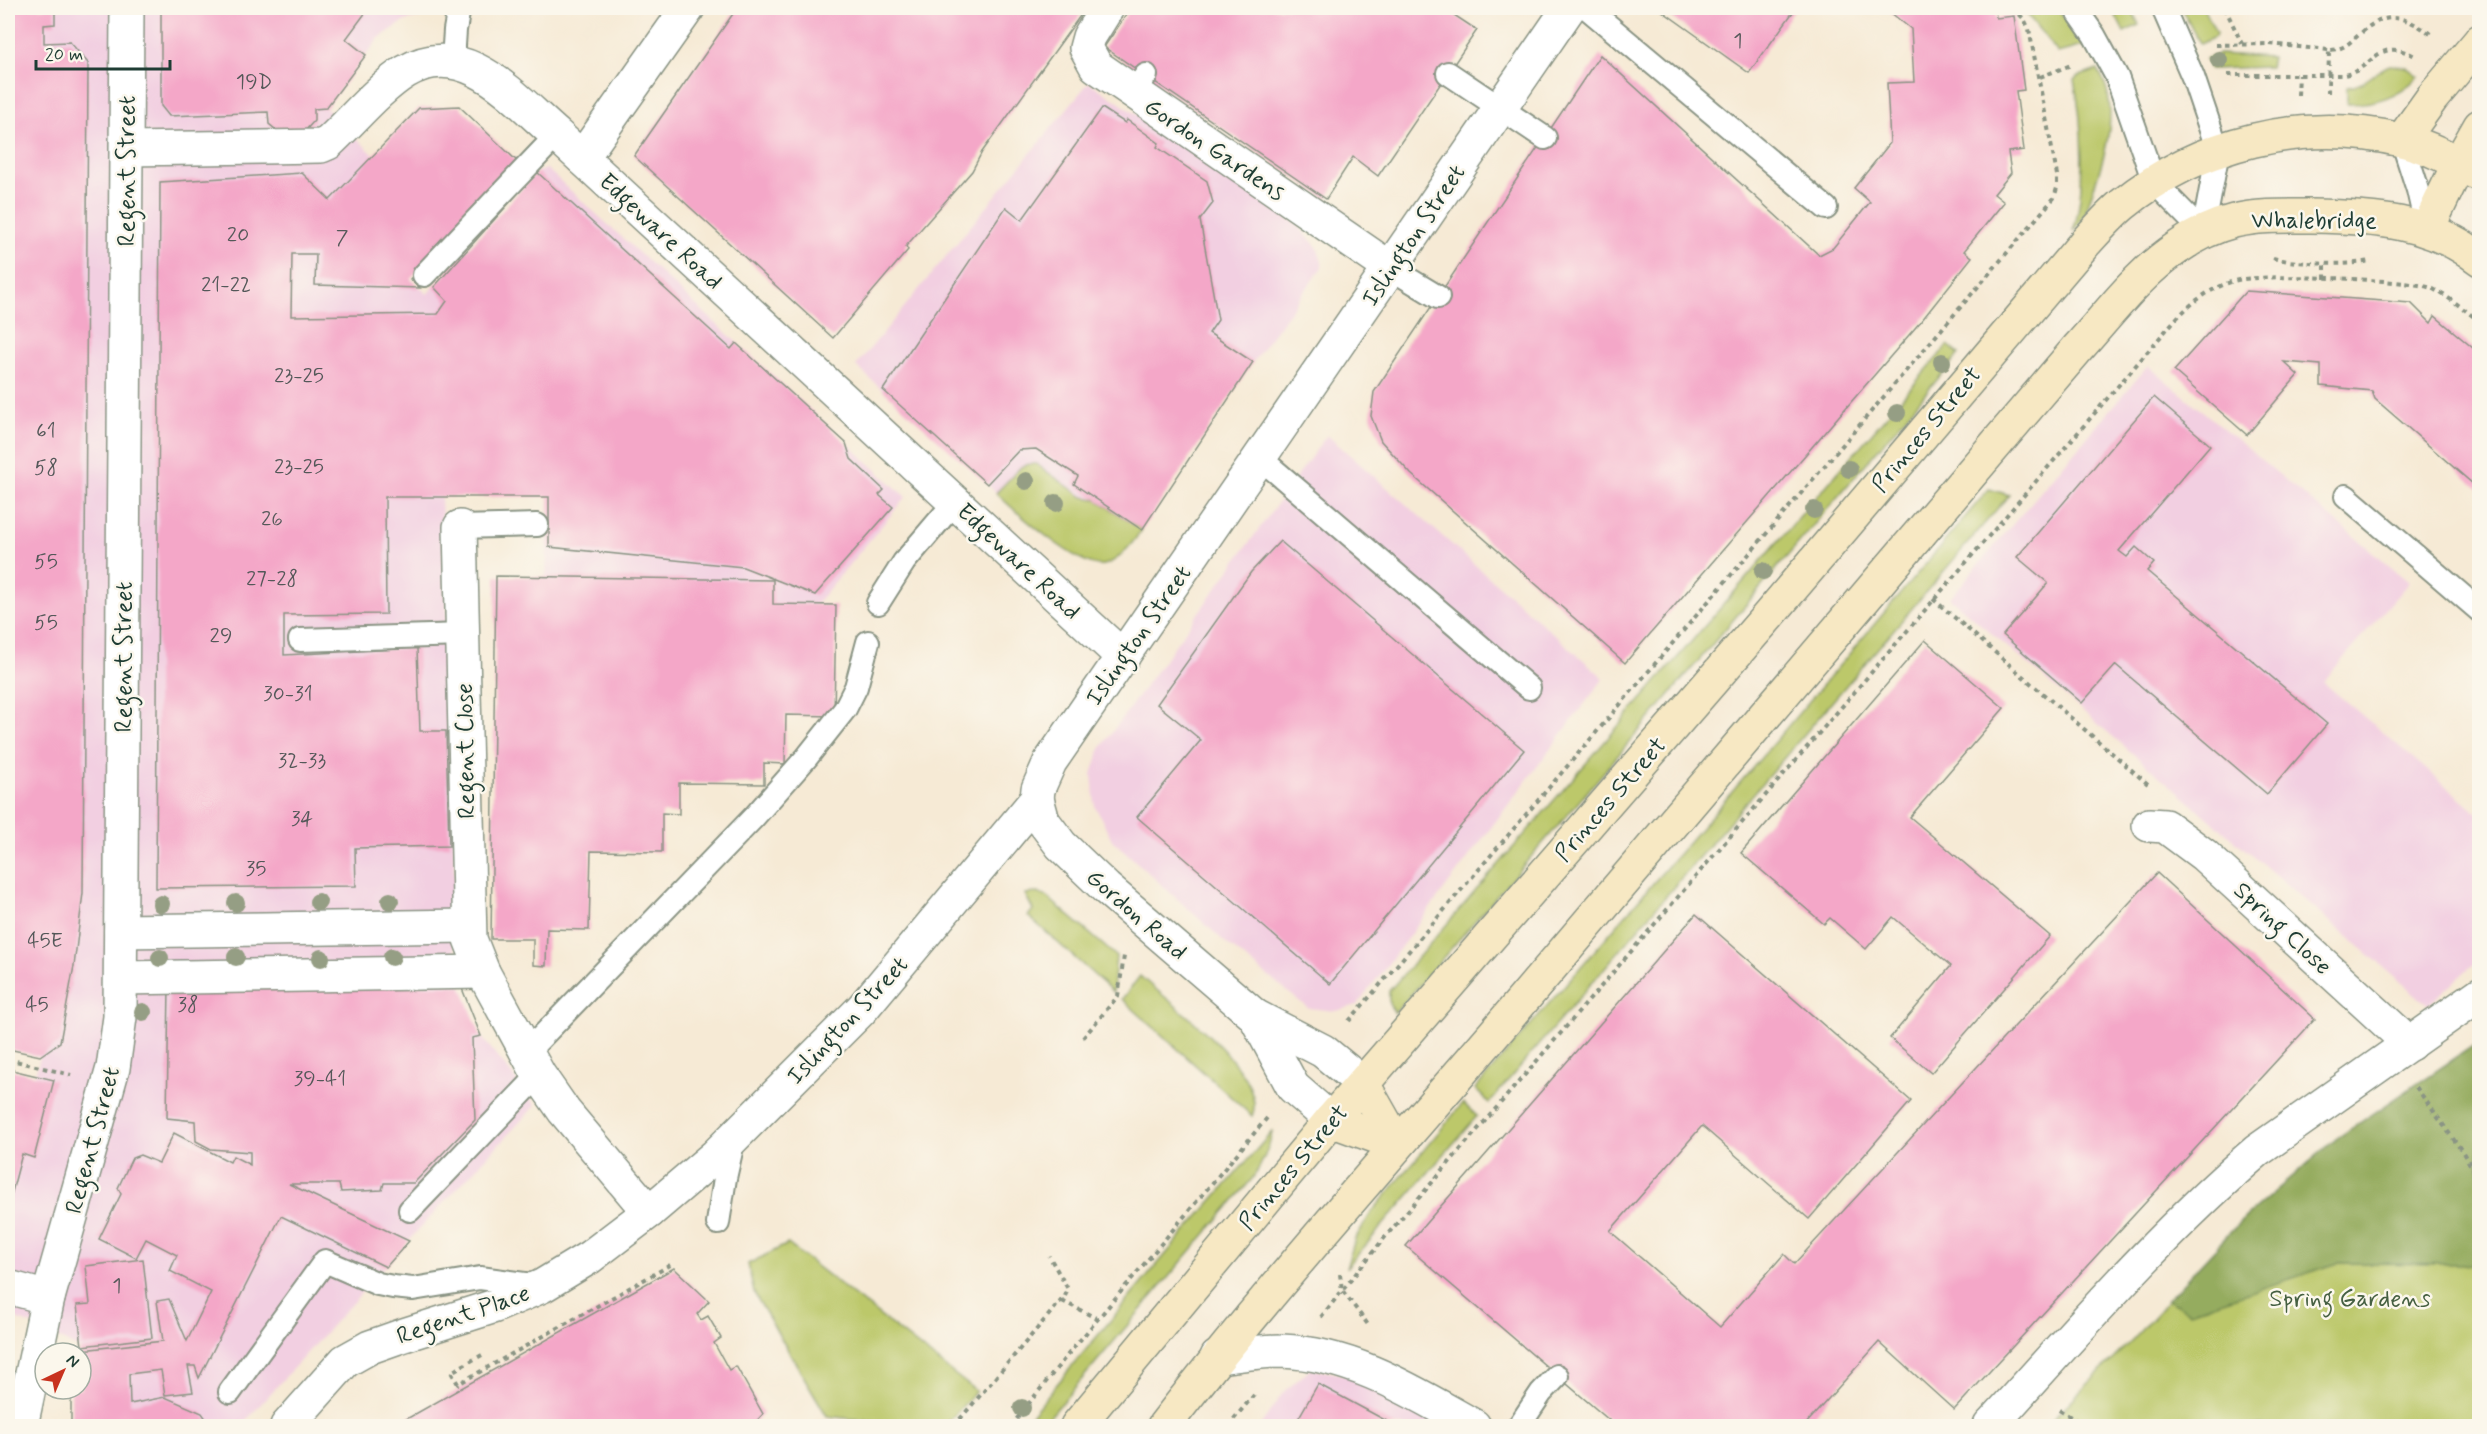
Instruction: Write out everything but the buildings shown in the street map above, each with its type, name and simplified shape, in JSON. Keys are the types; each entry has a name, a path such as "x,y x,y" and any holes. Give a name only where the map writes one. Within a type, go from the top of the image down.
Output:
{"street":[{"name":"Regent Street","path":"21,1426 48,1298 109,1086 118,1041 121,978 127,8"},
{"path":"582,158 688,8"},
{"name":"Gordon Gardens","path":"1107,8 1089,37 1086,48 1096,66 1139,84 1390,268"},
{"name":"Islington Street","path":"649,1212 735,1136 861,1010 1037,799 1038,789 1050,762 1569,8"},
{"path":"2403,140 2432,98 2480,41"},
{"path":"127,149 313,147 328,143 404,73 435,60 453,61"},
{"name":"Edgeware Road","path":"453,61 470,66 489,78 557,135 1123,657"},
{"path":"2427,230 2469,169 2480,126"},
{"path":"2154,182 2239,143 2275,134 2298,133 2362,134 2403,140 2469,169"},
{"name":"Princes Street","path":"1077,1426 1331,1120 1769,615 2084,244 2120,207 2154,182"},
{"name":"Whalebridge","path":"2203,232 2233,221 2280,216 2384,219 2427,230 2457,244 2480,259"},
{"path":"1164,1426 1217,1357 1396,1144 2133,286 2176,248 2203,232"},
{"name":"Regent Close","path":"460,527 468,926 474,954 533,1064 564,1111 649,1212"},
{"name":"Gordon Road","path":"1037,799 1043,821 1061,844 1148,924 1255,1016 1323,1051 1363,1084"},
{"name":"Spring Close","path":"2157,826 2204,855 2410,1044"},
{"path":"121,931 468,926"},
{"path":"121,978 483,972"},
{"path":"1990,1426 2182,1219 2224,1179 2257,1151 2410,1044 2475,1004"},
{"name":"Gordon Road","path":"1255,1016 1293,1088 1331,1120"},
{"path":"1363,1084 1396,1144"},
{"path":"1331,1120 1396,1144"},
{"name":"Regent Place","path":"287,1426 345,1361 370,1347 495,1306 542,1286 590,1257 649,1212"},
{"path":"8,1287 48,1298"},
{"path":"1217,1357 1280,1351 1326,1356 1360,1366 1474,1426"}],"lane":[{"path":"453,61 459,8"},
{"path":"1587,8 1826,208"},
{"path":"2076,8 2117,77 2154,182 2203,232"},
{"path":"2163,8 2193,77 2218,151 2203,232"},
{"path":"1448,73 1545,138"},
{"path":"424,275 557,135"},
{"path":"2403,140 2427,230"},
{"path":"1390,268 1438,297"},
{"path":"1260,458 1529,688"},
{"path":"2346,496 2480,611"},
{"path":"879,603 904,562 955,502"},
{"path":"460,527 537,525"},
{"path":"300,640 463,635"},
{"path":"410,1210 533,1064 807,757 845,709 856,687 868,642"},
{"path":"718,1223 735,1136"},
{"path":"230,1392 325,1261 378,1284 393,1287 413,1288 480,1278 542,1286"},
{"path":"1519,1426 1541,1393 1557,1376"}],"path":[{"path":"1323,1051 2054,198 2057,188 2050,134 2029,29 2024,19 2013,8"},
{"path":"2225,8 2242,44"},
{"path":"2226,75 2344,75 2357,71 2375,56 2389,50 2406,51 2419,58"},
{"path":"2045,210 2051,216"},
{"name":"Whalebridge","path":"2266,256 2288,261 2359,263 2379,259"},
{"path":"1386,1236 1933,598 2195,299 2236,280 2271,278 2406,282 2429,288 2447,297 2480,322"},
{"path":"1933,598 2157,792 2157,826"},
{"path":"1083,1038 1118,996 1124,953 1148,924"},
{"path":"8,1059 109,1086"},
{"path":"2411,1080 2462,1151 2480,1181"},
{"path":"1011,1426 1293,1088"},
{"path":"954,1426 1062,1301 1068,1289 1049,1256"},
{"path":"484,1354 451,1372 458,1384 674,1263"},
{"path":"1062,1301 1098,1319"},
{"path":"2054,1406 2086,1426"}],"shaded area":[{"path":"8,8 440,8 436,14 405,21 379,38 326,108 374,155 330,200 427,294 537,172 547,169 906,497 816,604 773,604 546,577 549,497 441,497 454,778 454,965 481,1036 536,1105 420,1228 241,1426 71,1426 71,1401 93,1401 93,1341 64,1341 40,1328 8,1316 8,1069 35,1075 40,1057 8,1049"},
{"path":"1089,82 1295,223 1317,247 1322,262 1322,267 1253,362 1134,540 1106,565 1098,565 1074,555 1031,524 856,366"},
{"path":"2148,366 2409,582 2323,682 2479,814 2479,959 2428,1005 1950,598"},
{"path":"1327,435 1604,678 1357,1005 1336,1011 1308,1008 1226,943 1112,840 1095,806 1092,774 1100,749"},
{"path":"1310,1369 1346,1375 1446,1426 1260,1426 1282,1394"}],"green space":[{"path":"2022,8 2057,8 2086,45 2058,53"},
{"path":"2112,8 2131,8 2139,25 2124,32"},
{"path":"2181,8 2204,8 2216,33 2215,37 2200,44"},
{"path":"2219,54 2272,57 2270,67 2210,69 2206,59"},
{"path":"2390,65 2407,67 2419,76 2403,89 2386,98 2367,103 2347,104 2347,87 2364,82"},
{"path":"2098,70 2109,99 2109,130 2088,207 2073,231 2080,197 2082,156 2074,80"},
{"path":"1948,345 1959,354 1576,805 1395,1013 1389,1004 1389,991"},
{"path":"1036,464 1083,497 1096,499 1142,530 1126,550 1115,560 1104,565 1093,564 1064,549 996,493 1021,467"},
{"path":"1989,489 2009,495 1489,1103 1475,1089 1738,785"},
{"path":"1037,893 1047,897 1116,956 1113,992 1028,916 1033,910 1025,894"},
{"path":"1140,976 1192,1020 1232,1060 1246,1080 1254,1099 1252,1116 1122,999"},
{"name":"Spring Gardens","path":"2479,1042 2479,1426 2046,1426 2133,1339 2240,1222 2336,1139"},
{"path":"2479,1042 2479,1267 2462,1264 2338,1263 2190,1312 2167,1300 2240,1222 2336,1139"},
{"path":"1463,1103 1477,1116 1346,1268 1355,1239 1371,1213"},
{"path":"1272,1132 1265,1156 1252,1179 1042,1426 1022,1426 1177,1241"},
{"path":"788,1244 976,1391 945,1426 914,1426 827,1416 754,1293 748,1264"}]}
